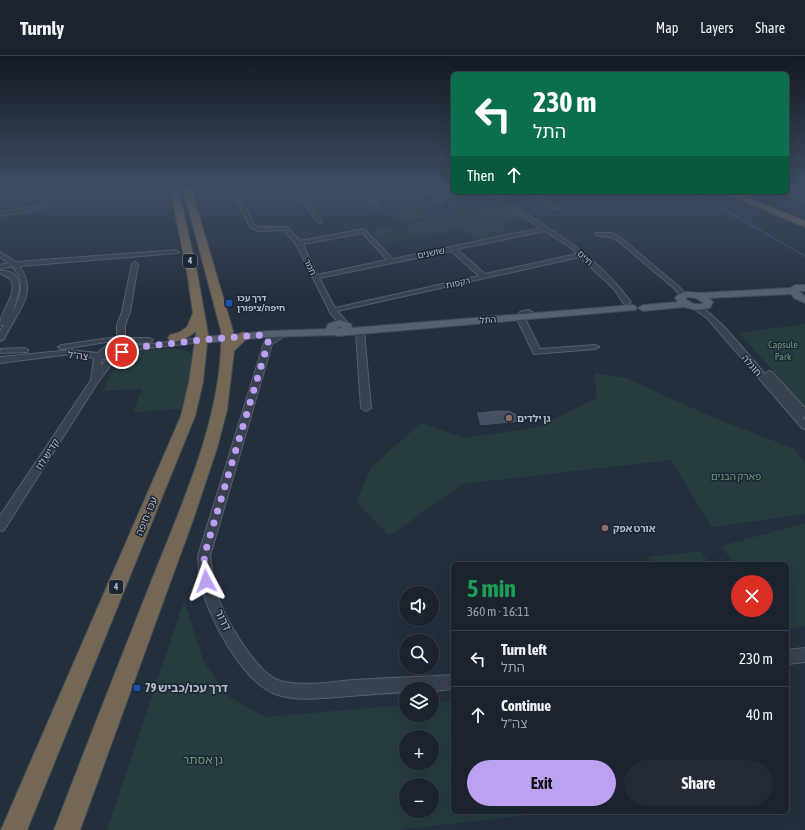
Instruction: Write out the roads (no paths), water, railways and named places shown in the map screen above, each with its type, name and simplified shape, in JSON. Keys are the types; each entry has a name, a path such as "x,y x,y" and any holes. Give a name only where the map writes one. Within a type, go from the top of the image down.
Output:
{"highway":[{"name":"עכו - חיפה","path":"14,830 188,416 202,343 199,311 181,224"},
{"name":"4","path":"67,830 184,520 209,448 220,410 227,340 211,270 198,224"},
{"path":"173,341 194,327 199,311"},
{"path":"227,340 237,340 244,336"},
{"path":"173,341 192,346 198,351 202,343"},
{"path":"74,830 78,799"}],"main road":[{"name":"התל","path":"244,336 263,339 338,324 360,330 634,304 686,296 793,291 795,288 805,288"},
{"path":"793,291 803,299"},
{"path":"686,296 707,304"},
{"path":"686,296 697,307 722,300 803,299"},
{"path":"715,314 713,309 715,305 722,300"},
{"name":"התל","path":"227,340 338,324 524,315"},
{"name":"צה\"ל","path":"202,343 227,340"}],"street":[{"name":"תמר","path":"251,224 252,227 259,228 285,228 299,243 338,324"},
{"name":"חיים","path":"539,224 572,246 634,304"},
{"name":"שושנים","path":"315,277 546,229"},
{"path":"299,243 364,231 391,261"},
{"path":"598,234 611,235 619,239 686,296"},
{"path":"452,248 484,277"},
{"path":"1,270 38,263 176,252"},
{"name":"רקפות","path":"338,324 484,277 582,255"},
{"path":"0,339 18,308 23,295 23,278 16,266 2,256"},
{"path":"1,270 2,256"},
{"path":"121,340 121,325 126,312 135,264"},
{"path":"0,327 8,313 15,294 16,283 13,277 1,270"},
{"name":"חוגלה","path":"707,304 805,414"},
{"name":"חוגלה","path":"697,307 710,316 805,426"},
{"path":"524,315 537,352 595,347"},
{"name":"קדיש לוז","path":"0,526 94,383 116,332 121,325"},
{"path":"360,330 366,408"},
{"name":"צה\"ל","path":"0,360 71,352 99,357 110,348 113,339 202,343"},
{"name":"דרור","path":"263,339 204,556 206,581 218,612 238,651 254,671 266,682 278,688 311,691 451,682"},
{"path":"110,348 146,340"},
{"name":"צה\"ל","path":"0,353 77,345 110,348 140,347 173,341"},
{"name":"קדיש לוז","path":"94,383 99,357"},
{"path":"789,657 805,655"}],"waterway":[{"path":"750,224 805,256"}],"place":[{"name":"דרך עכו חיפה/ציפורן","path":"229,303"},
{"name":"גן ילדים","path":"509,418"},
{"name":"אורט אפק","path":"605,528"},
{"name":"דרך עכו/כביש 79","path":"137,688"}],"park label":[{"name":"Capsule Park","path":"783,350"},
{"name":"פארק הבנים","path":"736,476"},
{"name":"גן אסתר","path":"203,760"}]}
